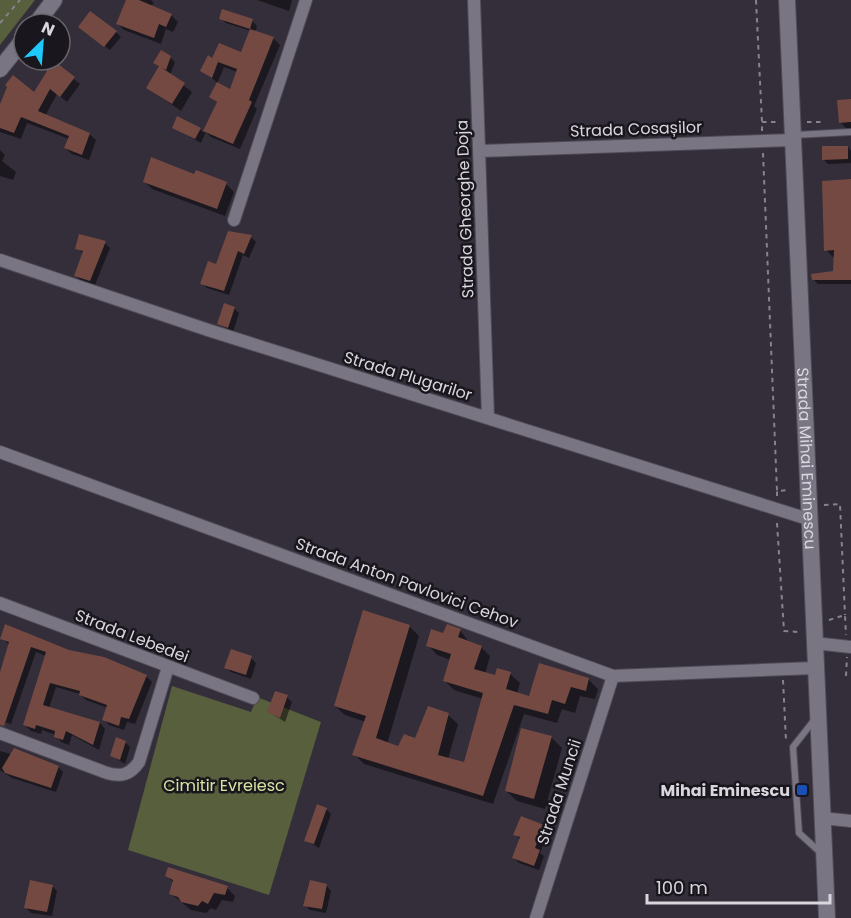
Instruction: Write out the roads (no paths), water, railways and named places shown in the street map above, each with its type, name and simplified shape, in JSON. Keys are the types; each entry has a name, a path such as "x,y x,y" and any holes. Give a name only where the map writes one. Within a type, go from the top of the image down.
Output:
{"main road":[{"name":"Strada Mihai Eminescu","path":"787,0 827,918"},
{"path":"0,69 12,54"}],"street":[{"path":"234,220 306,0"},
{"name":"Strada Gheorghe Doja","path":"474,0 488,418"},
{"name":"Strada Cosașilor","path":"479,150 793,138"},
{"name":"Strada Plugarilor","path":"0,260 207,330 808,519"},
{"name":"Strada Anton Pavlovici Cehov","path":"0,452 613,676 815,668"},
{"name":"Strada Lebedei","path":"1,607 253,698"},
{"path":"814,643 848,646"},
{"path":"0,733 106,773 117,776 127,774 139,762 168,667"},
{"name":"Strada Muncii","path":"536,918 613,676"},
{"path":"822,818 851,821"}],"lane":[{"path":"793,138 851,132"},
{"path":"818,716 793,747 798,833 824,856"}],"place":[{"name":"Mihai Eminescu","path":"802,790"}],"park label":[{"name":"Cimitir Evreiesc","path":"224,785"}]}
